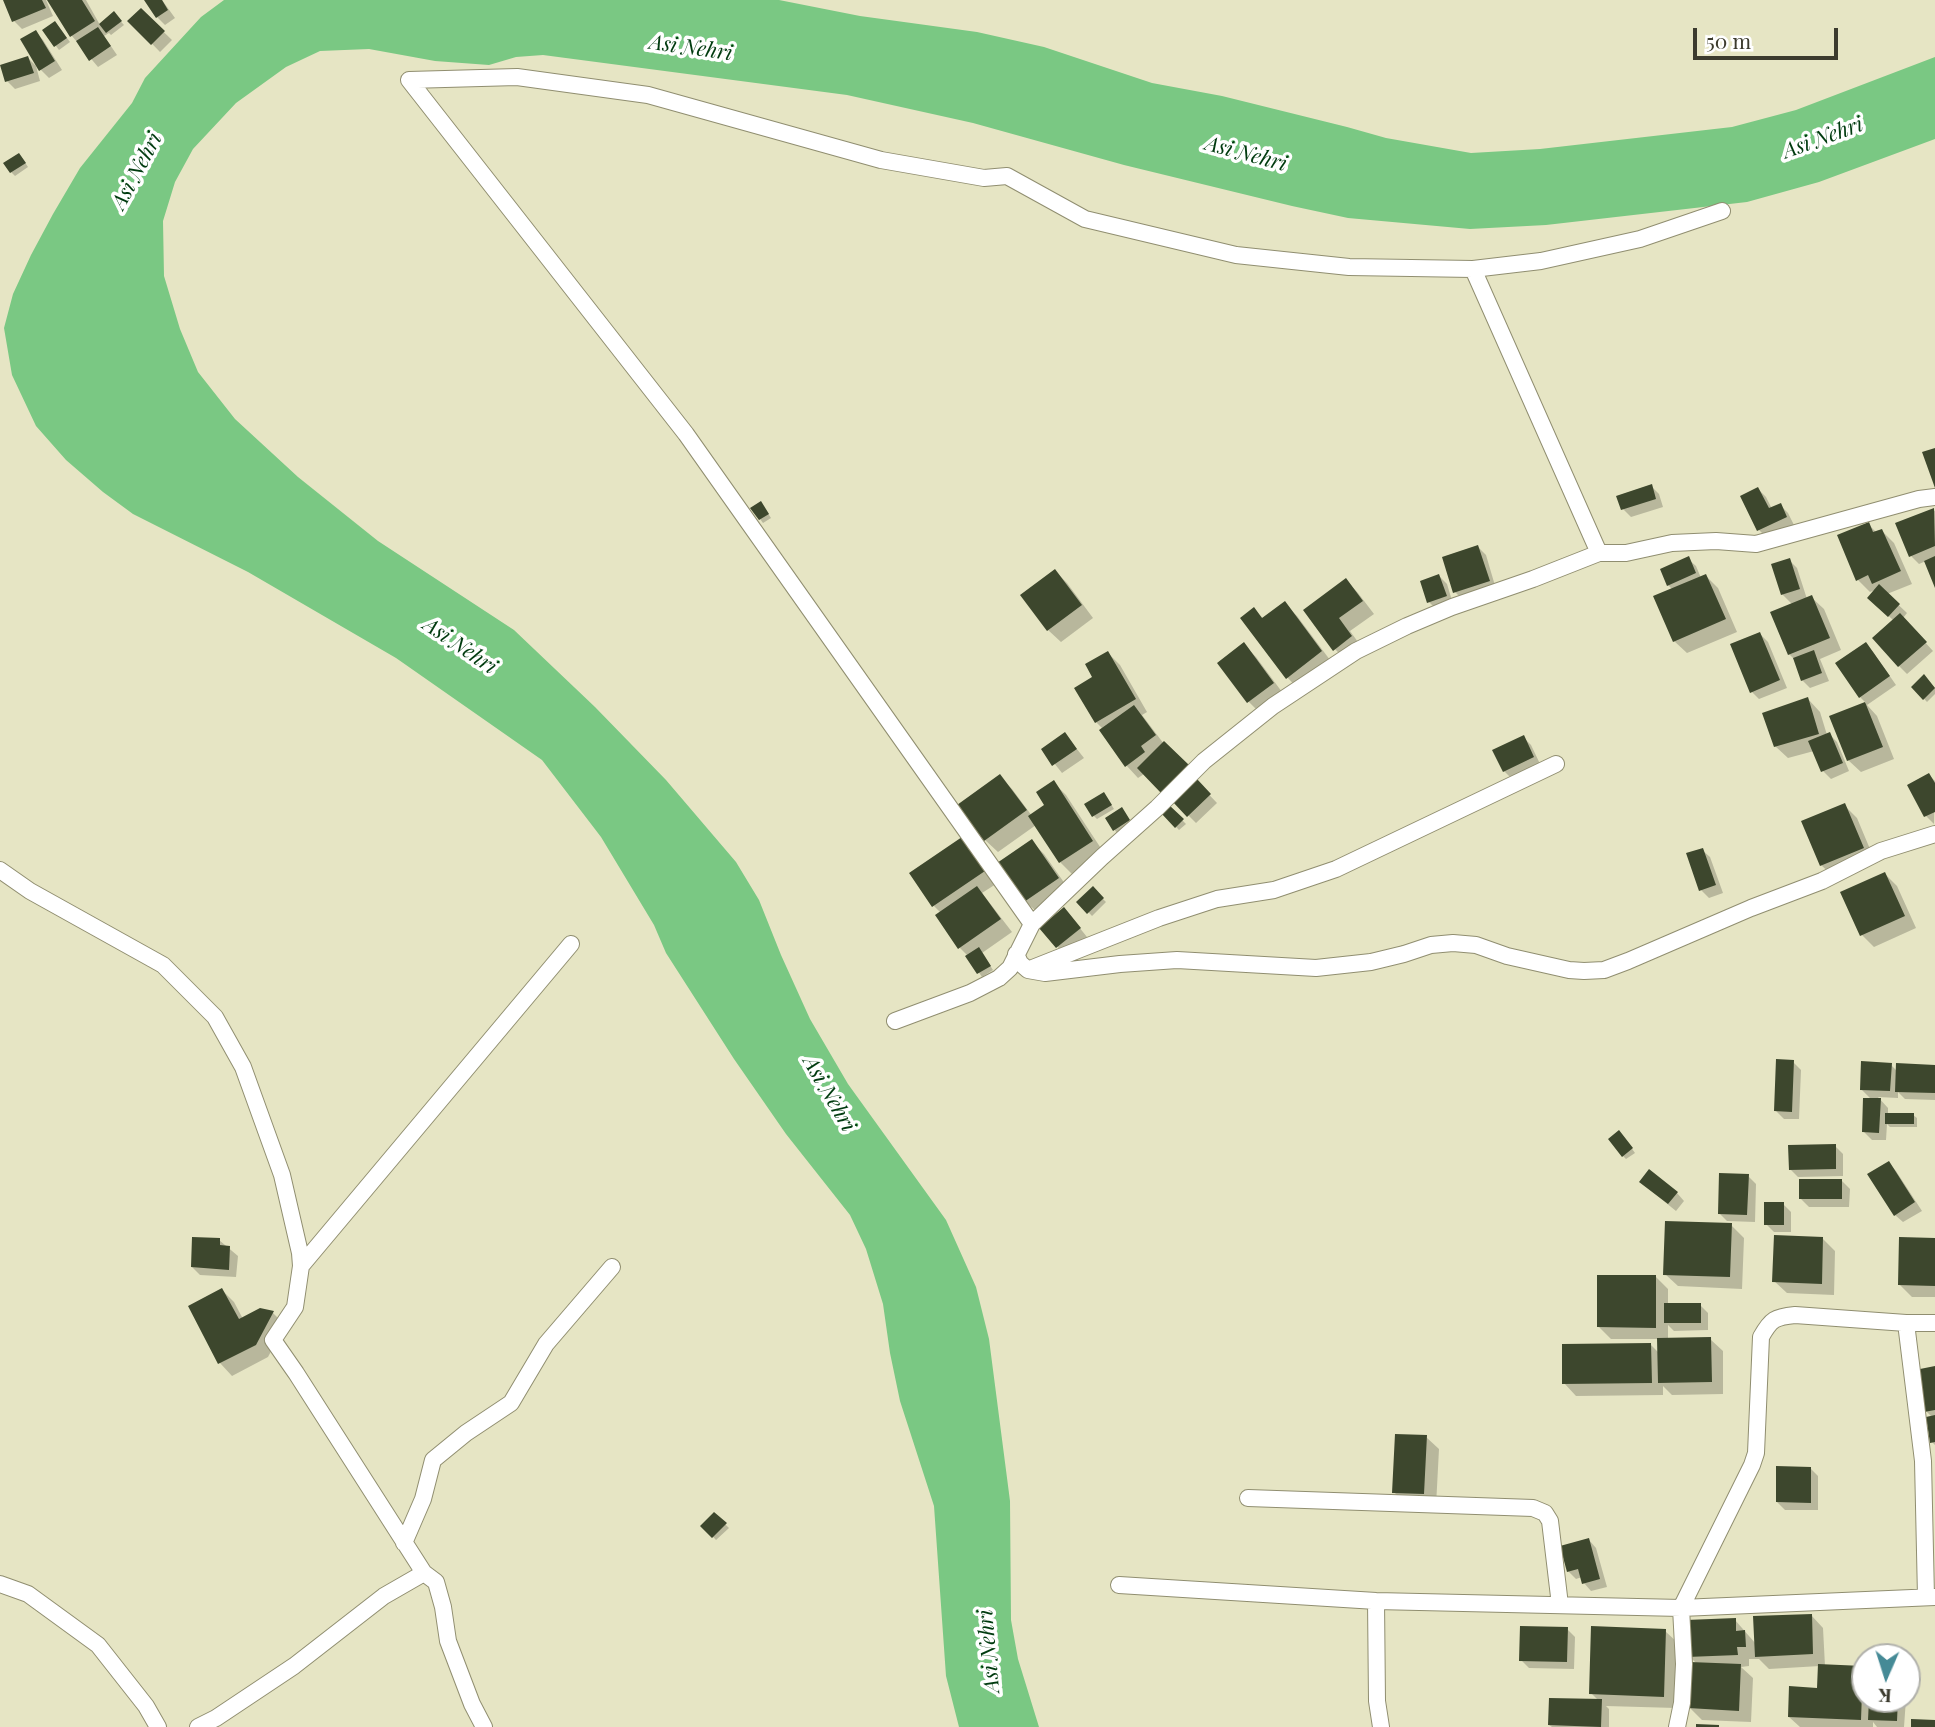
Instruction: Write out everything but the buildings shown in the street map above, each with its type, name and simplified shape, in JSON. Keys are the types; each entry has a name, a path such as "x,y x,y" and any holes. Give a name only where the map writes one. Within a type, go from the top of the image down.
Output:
{"street":[{"path":"1032,924 686,434 409,80 517,77 648,95 881,160 984,178 1007,176 1085,219 1236,255 1349,267 1473,270 1541,261 1640,239 1722,211"},
{"path":"1473,270 1599,553"},
{"path":"895,1021 970,993 999,978 1010,968 1032,924 1204,761 1273,706 1356,651 1452,607 1599,553 1626,553 1672,543 1716,541 1756,544 1919,499 1935,497"},
{"path":"1028,970 1159,918 1217,899 1274,890 1336,869 1556,764"},
{"path":"1016,954 1020,963 1028,970 1045,973 1177,960 1316,968 1371,962 1430,945 1453,943 1476,945 1507,956 1569,970 1604,970 1822,881 1881,851 1935,834"},
{"path":"0,870 30,891 163,965 215,1017 243,1067 282,1175 300,1253 301,1266 295,1307 273,1340 424,1573 436,1583 448,1641 472,1704 484,1727"},
{"path":"301,1266 572,944"},
{"path":"404,1543 423,1499 433,1460 466,1433 511,1403 546,1344 612,1267"},
{"path":"1677,1727 1682,1703 1684,1664 1681,1608 1756,1453 1761,1337 1768,1323 1778,1317 1795,1315 1906,1324 1935,1323"},
{"path":"1119,1586 1376,1601 1681,1608 1930,1597 1923,1461 1906,1324"},
{"path":"1248,1498 1533,1508 1545,1513 1550,1521 1560,1605"},
{"path":"198,1727 295,1666 384,1596 424,1573"},
{"path":"0,1584 28,1594 98,1645 146,1706 158,1727"},
{"path":"1376,1601 1377,1701 1381,1727"}],"water":[{"name":"Asi Nehri","path":"224,0 779,0 860,16 977,32 1044,47 1152,83 1222,96 1386,138 1471,153 1540,149 1732,127 1796,110 1935,57 1935,139 1819,182 1747,202 1546,225 1470,229 1348,218 1124,165 973,123 847,95 543,55 516,57 489,65 435,61 369,49 320,51 286,67 236,103 193,149 175,182 163,221 164,276 180,329 198,372 235,419 298,477 378,541 514,630 666,780 736,862 759,900 810,1019 848,1084 946,1220 976,1287 989,1339 1010,1501 1011,1620 1018,1659 1039,1727 959,1727 946,1676 934,1506 900,1401 883,1304 866,1249 850,1215 786,1134 734,1059 666,953 654,925 601,837 542,760 396,658 248,572 133,514 66,460 36,426 12,375 4,328 13,294 31,255 80,168 132,103 145,78 201,17"}]}
